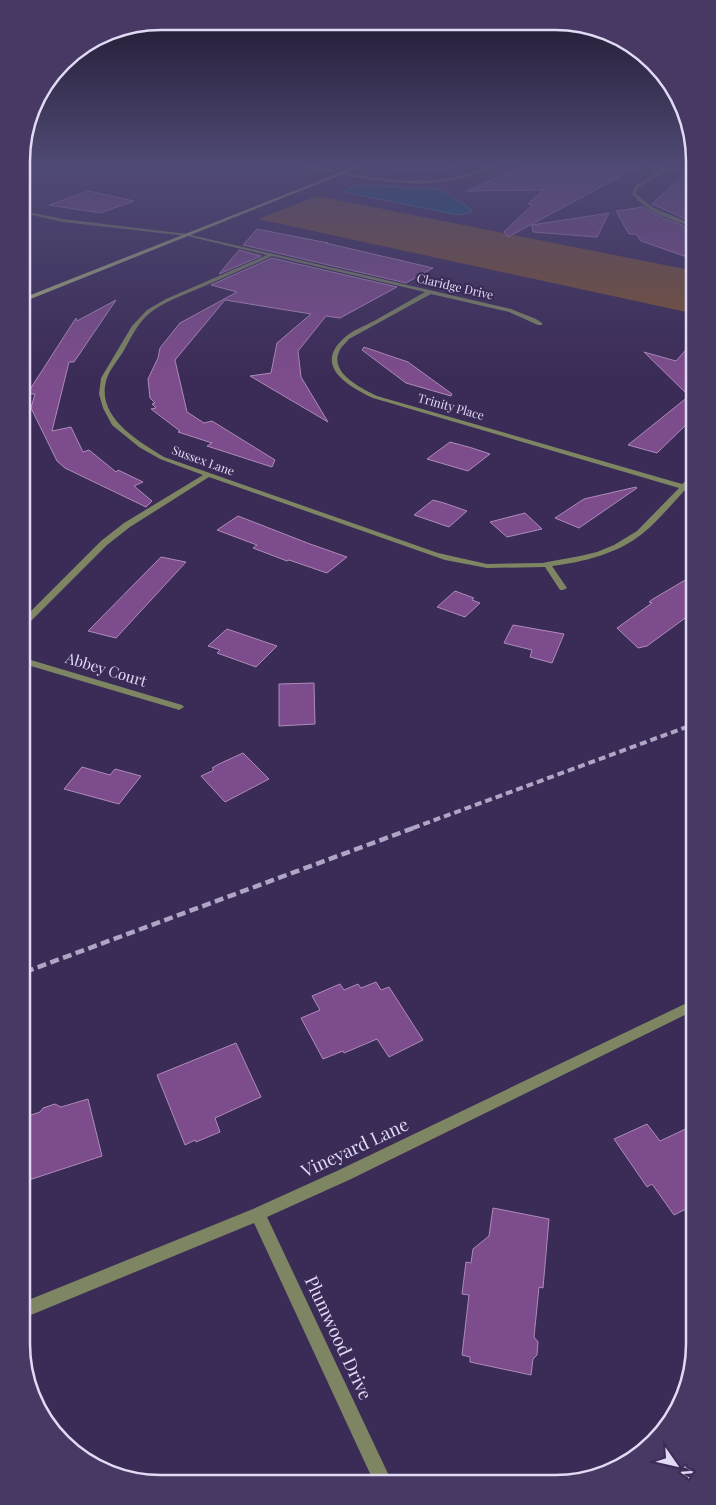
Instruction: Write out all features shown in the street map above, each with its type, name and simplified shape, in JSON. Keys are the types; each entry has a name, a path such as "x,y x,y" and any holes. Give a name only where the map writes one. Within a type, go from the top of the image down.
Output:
{"main road":[{"path":"30,297 187,235"}],"street":[{"name":"Claridge Drive","path":"183,234 512,311 540,324"},
{"name":"Sussex Lane","path":"271,254 168,300 149,311 135,326 104,378 102,394 114,424 125,434 162,458 208,475 435,555 488,566 547,564 595,555 632,538 686,489"},
{"name":"Trinity Place","path":"430,292 347,338 337,349 335,356 337,369 344,378 356,388 375,397 686,488"},
{"path":"30,617 104,543 127,525 208,475"},
{"path":"547,564 563,588"},
{"name":"Abbey Court","path":"30,663 179,707"},
{"name":"Vineyard Lane","path":"30,1307 258,1214 344,1175 686,1008"},
{"name":"Plumwood Drive","path":"258,1214 380,1475"}],"shaded area":[{"path":"328,234 510,234 686,269 686,312"}],"building":[{"path":"252,234 284,234 433,268 406,283 243,245"},
{"path":"562,234 598,234 597,237"},
{"path":"636,234 686,234 686,257 641,241"},
{"path":"239,250 261,256 219,274"},
{"path":"272,258 397,287 340,318 326,316 298,351 301,377 328,422 250,376 271,373 277,343 311,314 225,300 175,360 187,412 204,423 212,421 275,460 272,467 207,446 212,443 178,432 180,431 151,409 156,408 152,404 155,403 150,398 148,379 158,358 160,348 180,323 237,292 211,285"},
{"path":"116,300 74,362 69,362 52,431 71,427 83,452 89,450 116,472 118,470 143,482 134,486 152,501 146,507 65,468 57,461 31,408 35,394 30,394 30,389 76,318 77,321"},
{"path":"364,347 408,362 452,394 451,396 406,383 362,350"},
{"path":"686,350 686,393 644,352 676,361"},
{"path":"686,398 686,425 657,453 628,445"},
{"path":"450,442 490,454 468,471 427,459"},
{"path":"636,487 579,528 555,518 584,499"},
{"path":"433,500 467,511 449,527 414,515"},
{"path":"525,513 542,529 507,537 490,522"},
{"path":"238,516 347,557 327,573 253,548 257,545 217,530"},
{"path":"161,557 186,562 116,638 88,631"},
{"path":"686,580 686,617 647,646 638,648 617,628 652,603 649,602"},
{"path":"455,591 474,598 472,600 480,603 465,617 437,607"},
{"path":"513,625 564,634 552,663 530,657 532,650 504,643"},
{"path":"227,629 277,646 256,667 217,653 220,650 208,646"},
{"path":"314,683 315,724 279,726 279,684"},
{"path":"243,753 269,779 225,802 201,776 214,770 212,768 219,764"},
{"path":"82,767 110,775 115,769 141,776 119,804 64,789"},
{"path":"376,982 381,990 389,987 423,1040 389,1057 377,1039 344,1053 343,1051 323,1059 301,1018 320,1010 312,996 340,984 344,990 358,984 361,988"},
{"path":"236,1043 261,1097 215,1118 220,1132 185,1145 157,1075"},
{"path":"88,1099 102,1156 30,1180 30,1115 55,1104 61,1107"},
{"path":"647,1124 660,1141 686,1129 686,1209 674,1215 652,1184 647,1187 614,1139"},
{"path":"493,1208 549,1219 543,1288 539,1287 534,1337 538,1342 537,1355 533,1359 531,1375 470,1362 470,1357 462,1355 469,1295 462,1294 466,1262 471,1263 473,1249 489,1236"}],"railway":[{"path":"413,828 686,727"},
{"path":"30,970 416,827"}]}
